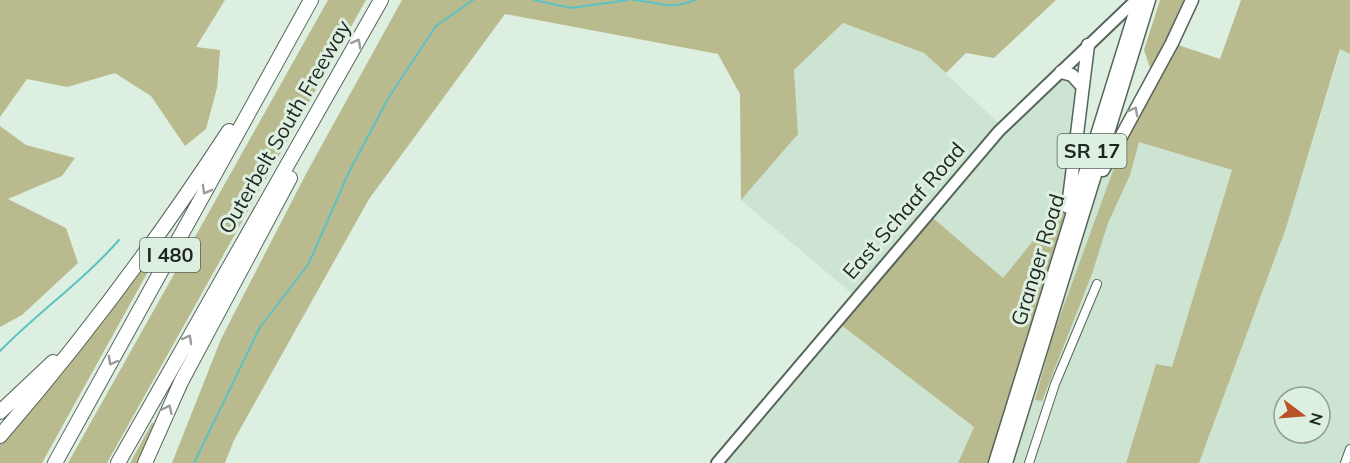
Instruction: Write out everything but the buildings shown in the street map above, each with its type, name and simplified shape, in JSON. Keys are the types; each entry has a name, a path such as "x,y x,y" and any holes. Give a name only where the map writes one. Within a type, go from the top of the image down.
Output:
{"highway":[{"name":"Outerbelt South Freeway","path":"55,463 311,0"},
{"name":"Outerbelt South Freeway","path":"118,463 381,0"},
{"path":"0,436 67,357 180,207 284,47"},
{"path":"145,463 182,382 298,163 333,87"},
{"path":"0,412 61,354 130,275"}],"main road":[{"name":"Granger Road","path":"995,463 1138,0"},
{"name":"Granger Road","path":"1006,463 1149,0"},
{"path":"1080,220 1113,150 1172,43 1192,0"},
{"path":"1045,302 1070,195 1088,45"},
{"path":"1061,72 1078,79 1082,86"}],"street":[{"name":"East Schaaf Road","path":"717,463 951,184 999,131 1122,12 1138,0"},
{"path":"1029,463 1055,384 1097,284"},
{"path":"1345,463 1350,449"}],"shaded area":[{"path":"843,23 924,53 1003,127 1061,72 1078,79 1070,195 1003,278 856,297 741,200 798,134 794,70"},
{"path":"1341,49 1350,54 1350,463 1199,463 1286,228"},
{"path":"1120,136 1232,170 1172,368 1156,364 1126,463 1006,463 1080,220"},
{"path":"836,321 974,427 958,463 717,463"}],"green space":[{"path":"0,0 225,0 196,47 220,50 217,88 206,129 185,146 151,96 115,73 67,87 27,79 0,117"},
{"path":"328,0 366,0 107,463 68,463"},
{"path":"402,0 1056,0 994,58 966,53 946,73 924,53 843,23 794,70 798,134 741,200 740,94 718,54 505,14 369,199 234,440 225,463 172,463 221,339 307,172"},
{"path":"1160,0 1186,0 1163,49 1150,68 1144,50"},
{"path":"1241,0 1350,0 1350,54 1340,49 1286,228 1199,463 1126,463 1156,364 1172,367 1232,170 1139,142 1130,175 1108,223 1092,274 1042,401 1035,400 1052,338 1125,138 1172,43 1220,59"},
{"path":"0,126 26,145 75,158 62,176 8,199 66,228 78,263 22,315 0,327"},
{"path":"1070,195 1045,302 995,463 958,463 974,427 836,321 927,213 1003,278"},
{"path":"160,250 42,463 0,463 0,443 86,343 147,262"},
{"path":"152,423 155,423 139,463 130,463"}],"waterway":[{"path":"194,463 260,327 308,265 349,172 389,97 436,26 473,0"},
{"path":"534,0 571,8 628,0"},
{"path":"633,0 670,5 695,0"},
{"path":"0,351 91,269 119,240"}]}
